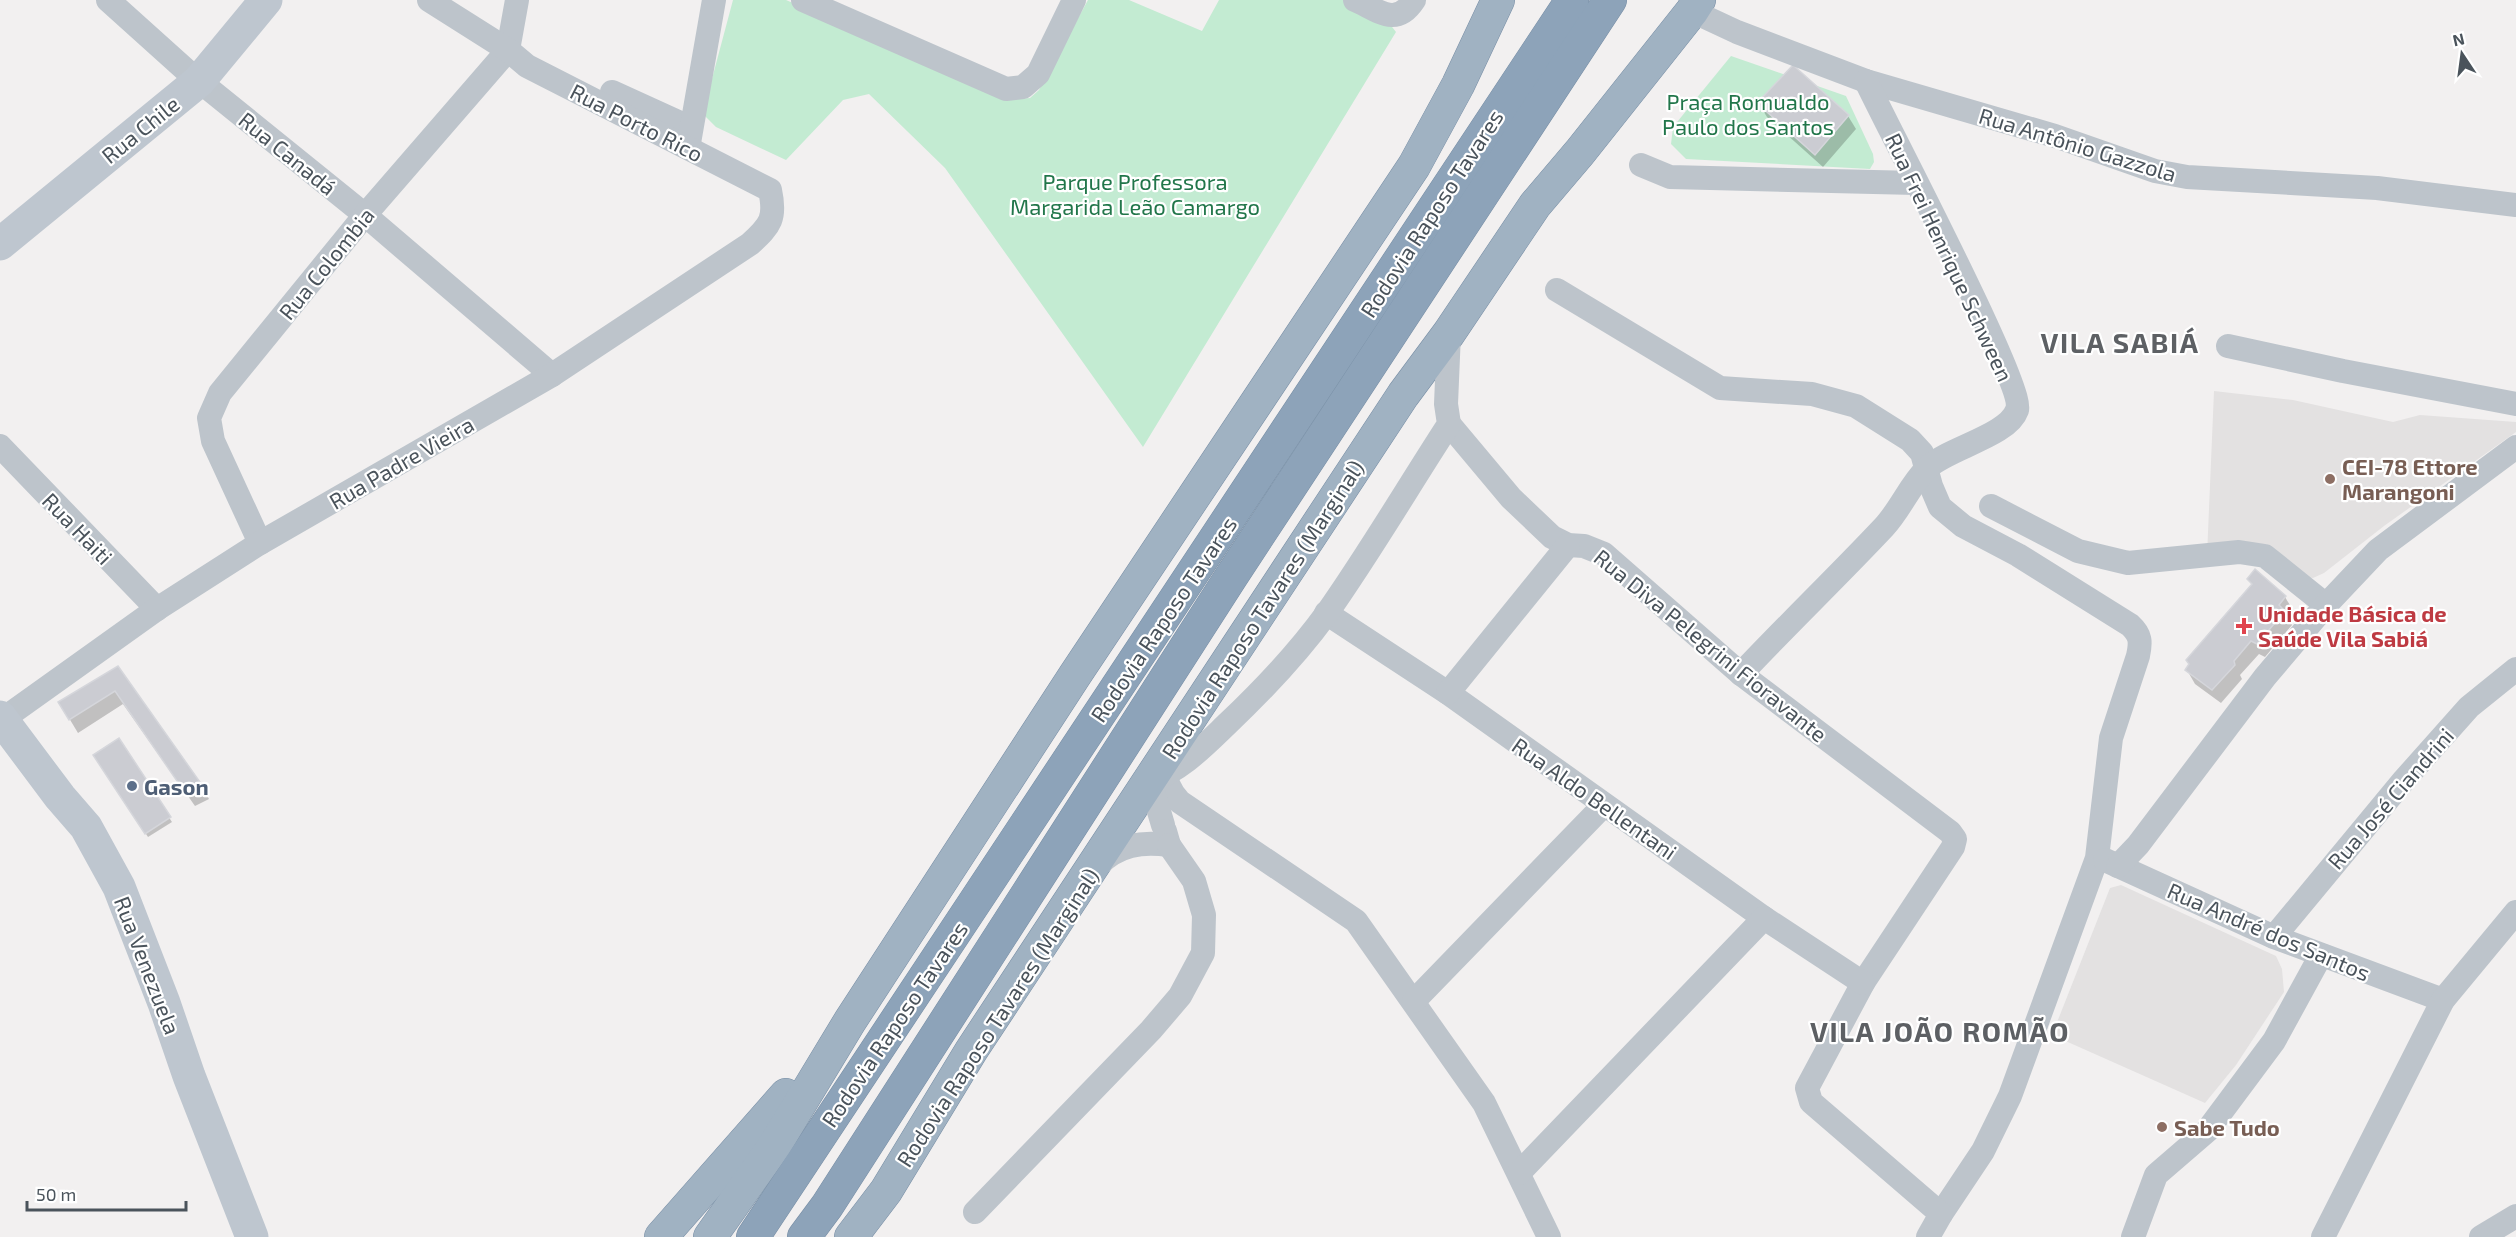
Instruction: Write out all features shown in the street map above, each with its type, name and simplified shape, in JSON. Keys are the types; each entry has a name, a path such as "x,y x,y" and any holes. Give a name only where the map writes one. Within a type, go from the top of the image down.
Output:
{"highway":[{"path":"710,1237 775,1145 850,1022 1075,675 1414,166 1458,85 1498,0"},
{"name":"Rodovia Raposo Tavares","path":"753,1237 1572,0"},
{"name":"Rodovia Raposo Tavares","path":"804,1237 827,1206 1238,567 1610,0"},
{"name":"Rodovia Raposo Tavares (Marginal)","path":"851,1237 886,1191 971,1051 1086,877 1159,772 1403,395 1449,333 1535,204 1580,152 1695,6"},
{"path":"661,1237 850,1022"},
{"path":"870,1237 876,1228 886,1191"}],"main road":[{"name":"Rua Chile","path":"0,244 200,81 266,0"},
{"name":"Rua Venezuela","path":"1,718 54,790 86,827 119,887 252,1237"}],"street":[{"name":"Rua Canadá","path":"108,0 200,81 365,215 552,375"},
{"name":"Rua Porto Rico","path":"429,0 508,50 527,66 690,138 770,190"},
{"path":"508,50 517,0"},
{"path":"690,138 714,0"},
{"path":"803,0 1006,89 1023,87 1038,74 1074,0"},
{"path":"1355,0 1389,16 1396,16 1408,9 1414,0"},
{"name":"Rua Antônio Gazzola","path":"1695,6 1737,32 1866,81 2055,136 2155,171 2187,177 2377,188 2516,204"},
{"name":"Rua Colombia","path":"260,543 213,441 209,418 220,393 365,215 508,50"},
{"name":"Rua Frei Henrique Schween","path":"1741,674 1886,525 1927,468 1948,452 1985,438 2013,419 2018,404 1990,335 1866,81"},
{"path":"1641,165 1670,177 1916,183"},
{"name":"Rua Padre Vieira","path":"1,718 157,609 260,543 552,375 750,244 766,229 774,208 770,190"},
{"path":"1557,290 1720,388 1812,394 1857,406 1910,440 1922,453 1931,486 1940,507 1963,526 2018,555 2130,625 2139,633 2141,644 2138,656 2110,738 2107,862 2010,1096 1983,1151 1928,1237"},
{"path":"1159,772 1191,758 1258,695 1326,613 1449,424 1446,404 1449,333"},
{"path":"2228,346 2343,371 2516,404"},
{"name":"Rua Diva Pelegrini Fioravante","path":"1449,424 1511,498 1552,537 1568,545 1584,546 1604,554 1741,674 1950,832 1954,839 1953,848 1863,983"},
{"name":"Rua Haiti","path":"0,446 157,609"},
{"path":"2107,862 2138,845 2265,677 2378,550 2516,447"},
{"path":"1991,506 2078,551 2128,563 2239,552 2265,556 2326,606"},
{"path":"1448,693 1568,545"},
{"name":"Rua Aldo Bellentani","path":"1326,613 1448,693 1764,918 1863,983"},
{"name":"Rua José Ciandrini","path":"2274,937 2380,808 2462,716 2516,669"},
{"path":"1159,772 1173,795 1180,801 1356,921 1484,1103 1549,1237"},
{"path":"975,1212 1151,1030 1180,996 1203,953 1204,915 1194,881 1166,835 1159,772"},
{"path":"1166,835 1171,807 1180,801"},
{"path":"1414,1001 1604,805"},
{"path":"1086,877 1106,857 1121,848 1166,835"},
{"name":"Rua André dos Santos","path":"2107,862 2274,937 2443,1000"},
{"path":"2322,1237 2443,1000 2516,912"},
{"path":"1519,1173 1764,918"},
{"path":"2133,1237 2156,1175 2208,1131 2274,1041 2321,955"},
{"path":"1863,983 1807,1088 1811,1102 1941,1214"},
{"path":"2481,1237 2516,1216"}],"shaded area":[{"name":"CEI-78 Ettore Marangoni","path":"2214,391 2293,400 2393,422 2420,415 2516,422 2516,432 2384,526 2324,573 2313,578 2303,577 2266,544 2207,556"},
{"path":"2121,885 2276,956 2282,969 2284,992 2236,1065 2205,1103 2052,1035 2110,888"}],"green space":[{"name":"Parque Professora Margarida Leão Camargo","path":"733,0 786,0 1017,99 1030,98 1039,90 1088,0 1129,0 1202,31 1219,0 1344,0 1385,18 1396,32 1143,447 945,168 869,94 843,100 786,160 716,127 705,116 705,105"},
{"name":"Praça Romualdo Paulo dos Santos","path":"1731,56 1846,96 1873,154 1874,162 1870,169 1686,159 1671,144 1673,127"}],"building":[{"path":"1793,65 1849,115 1815,155 1757,103"},
{"name":"Unidade Básica de Saúde Vila Sabiá","path":"2255,569 2286,596 2279,605 2285,611 2257,644 2251,641 2234,661 2235,665 2212,690 2185,670 2189,664 2186,660 2252,584 2247,579"},
{"path":"118,666 202,785 186,794 115,691 69,720 58,702"},
{"name":"Gason","path":"119,738 171,817 145,834 93,755"}],"place":[{"name":"CEI-78 Ettore Marangoni","path":"2330,479"},
{"name":"Unidade Básica de Saúde Vila Sabiá","path":"2244,626"},
{"name":"Gason","path":"132,786"},
{"name":"Sabe Tudo","path":"2162,1127"}],"district":[{"name":"VILA SABIÁ","path":"2120,342"},
{"name":"VILA JOÃO ROMÃO","path":"1940,1031"}]}
